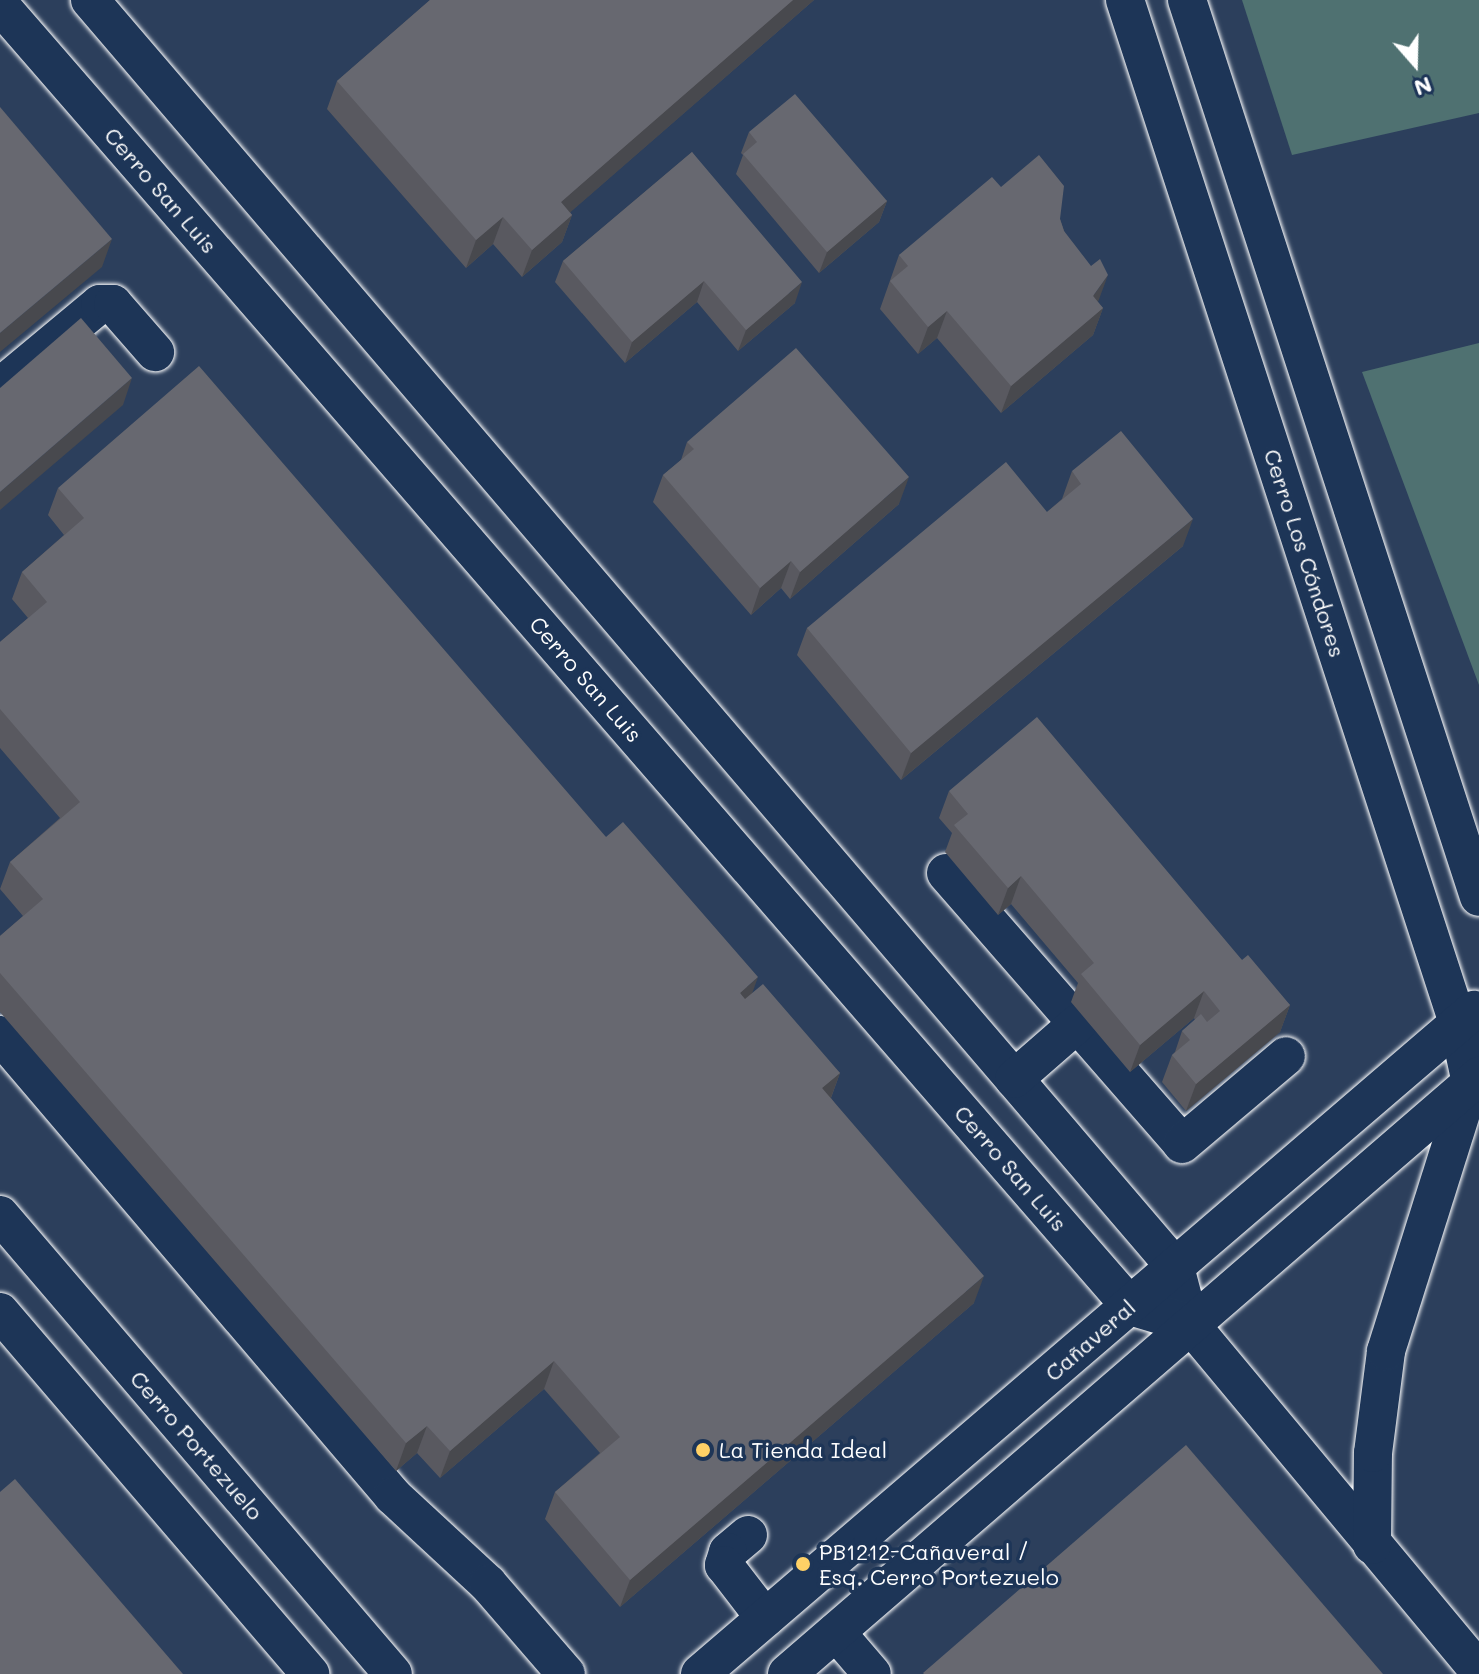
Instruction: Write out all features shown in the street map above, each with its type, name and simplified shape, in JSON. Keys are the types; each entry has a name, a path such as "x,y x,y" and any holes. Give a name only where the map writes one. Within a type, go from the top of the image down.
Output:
{"street":[{"path":"90,0 1175,1267 1190,1324 1479,1671"},
{"name":"Cerro Los Cóndores","path":"1125,0 1469,1014 1476,1072"},
{"path":"1187,0 1479,897"},
{"name":"Cerro San Luis","path":"0,5 1130,1306"},
{"path":"0,387 100,304 113,304 155,352"},
{"path":"946,873 1182,1144 1286,1056"},
{"name":"Cañaveral","path":"700,1674 1469,1014"},
{"path":"1014,1079 1077,1024"},
{"path":"0,1035 393,1496 488,1584 566,1674"},
{"path":"787,1674 1476,1072"},
{"path":"1372,1545 1373,1453 1386,1351 1476,1072"},
{"name":"Cerro Portezuelo","path":"0,1215 393,1674"},
{"path":"1130,1306 1190,1324"},
{"path":"0,1312 310,1674"},
{"path":"748,1535 728,1552 724,1565 765,1618"},
{"path":"836,1632 872,1674"}],"green space":[{"path":"1242,0 1479,0 1479,113 1292,155"},
{"path":"1479,343 1479,685 1362,372"}],"building":[{"path":"430,0 793,0 561,202 572,215 532,250 503,217 476,240 337,81"},
{"path":"795,94 887,201 827,252 743,154 757,142 749,132"},
{"path":"0,107 112,239 0,333"},
{"path":"692,152 802,282 746,330 704,281 632,342 563,261"},
{"path":"1039,155 1064,186 1060,219 1064,231 1091,266 1100,259 1108,275 1093,296 1103,308 1011,386 947,311 928,327 890,281 908,266 899,255 992,177 1001,187"},
{"path":"81,318 132,378 0,492 0,388"},
{"path":"796,348 909,477 800,572 791,561 760,588 663,475 694,449 687,442"},
{"path":"199,366 606,837 623,822 758,977 740,993 745,999 763,984 840,1073 822,1088 984,1276 630,1580 555,1492 620,1437 554,1361 450,1451 427,1426 406,1443 0,973 0,936 43,899 10,862 80,802 0,709 0,642 47,602 22,572 84,518 58,488"},
{"path":"1121,431 1193,519 911,753 807,628 1006,462 1047,512 1081,484 1072,471"},
{"path":"1037,717 1242,960 1248,955 1290,1005 1196,1084 1172,1055 1190,1040 1182,1031 1201,1014 1207,1022 1220,1011 1204,991 1140,1045 1081,974 1094,963 1021,876 1008,888 954,825 968,814 949,791"},
{"path":"1186,1445 1383,1674 923,1673"},
{"path":"15,1479 183,1674 0,1674 0,1492"}],"place":[{"name":"La Tienda Ideal","path":"703,1450"},
{"name":"PB1212-Cañaveral / Esq. Cerro Portezuelo","path":"803,1564"}]}
